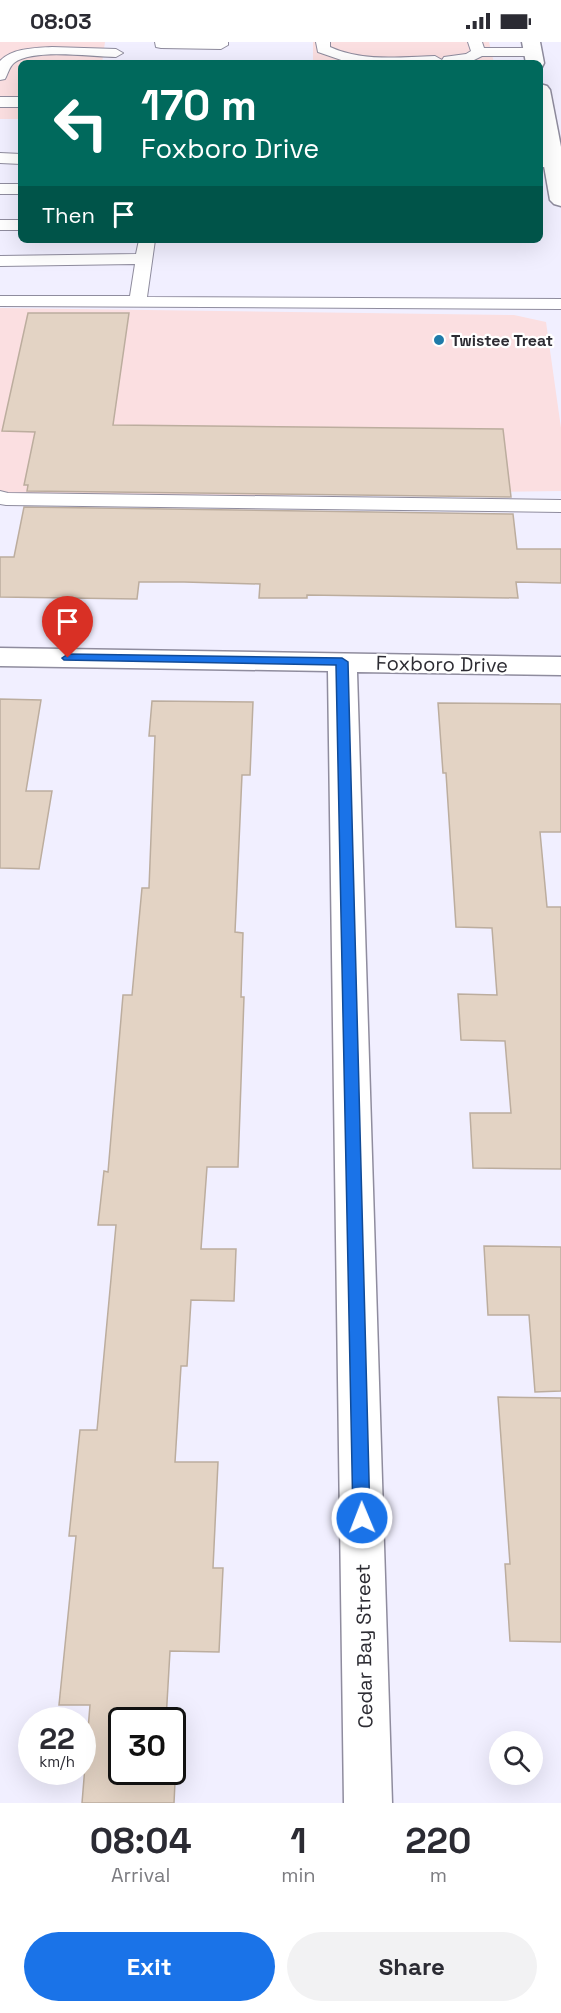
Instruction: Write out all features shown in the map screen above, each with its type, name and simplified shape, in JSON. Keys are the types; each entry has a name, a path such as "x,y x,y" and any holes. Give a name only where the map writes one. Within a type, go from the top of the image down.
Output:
{"street":[{"path":"543,110 561,200"},
{"name":"Foxboro Drive","path":"0,657 561,666"},
{"name":"Cedar Bay Street","path":"342,662 368,1803"}],"lane":[{"path":"159,47 221,45 221,42"},
{"path":"323,42 323,49 357,60 441,54"},
{"path":"340,42 369,46"},
{"path":"401,46 470,58 477,47 533,52"},
{"path":"0,76 4,65 16,56 36,52 116,53"},
{"path":"0,102 18,102"},
{"path":"0,158 18,159"},
{"path":"0,189 18,189"},
{"path":"0,225 18,225"},
{"path":"138,301 147,243"},
{"path":"0,261 144,259"},
{"path":"0,301 561,304"},
{"path":"0,497 6,499 561,506"}],"shaded area":[{"path":"0,42 105,42 102,60 18,60 18,119 0,119"},
{"path":"313,42 489,42 493,60 313,60"},
{"path":"0,308 514,315 546,322 561,428 561,491 0,500"}],"building":[{"path":"28,313 129,313 113,425 503,429 511,497 27,491 28,485 24,485 35,432 2,431"},
{"path":"24,507 513,514 517,549 561,549 561,583 516,582 518,598 307,595 307,598 259,598 260,584 184,582 139,582 137,599 0,597 0,557 14,557"},
{"path":"0,699 41,700 26,791 52,791 39,869 0,868"},
{"path":"152,701 253,702 250,775 242,775 235,932 243,933 241,997 244,997 238,1167 207,1167 201,1249 236,1249 234,1301 191,1300 187,1366 181,1366 175,1462 218,1462 213,1568 223,1568 219,1652 170,1651 167,1707 108,1707 108,1785 175,1785 174,1803 82,1803 83,1785 96,1785 96,1707 59,1705 76,1536 69,1536 80,1430 97,1430 116,1225 98,1225 104,1171 108,1172 123,995 132,995 142,888 149,888 155,736 149,736"},
{"path":"438,703 561,704 561,832 540,832 547,907 561,907 561,1169 473,1168 470,1113 511,1113 505,1041 461,1040 458,994 497,995 492,928 456,927 446,773 443,773"},
{"path":"484,1246 561,1247 561,1391 535,1392 529,1315 488,1315"},
{"path":"498,1397 561,1398 561,1642 510,1641 505,1564 510,1564"}],"place":[{"name":"Twistee Treat","path":"439,340"}],"route":[{"path":"68,658 342,662 362,1518"}]}
